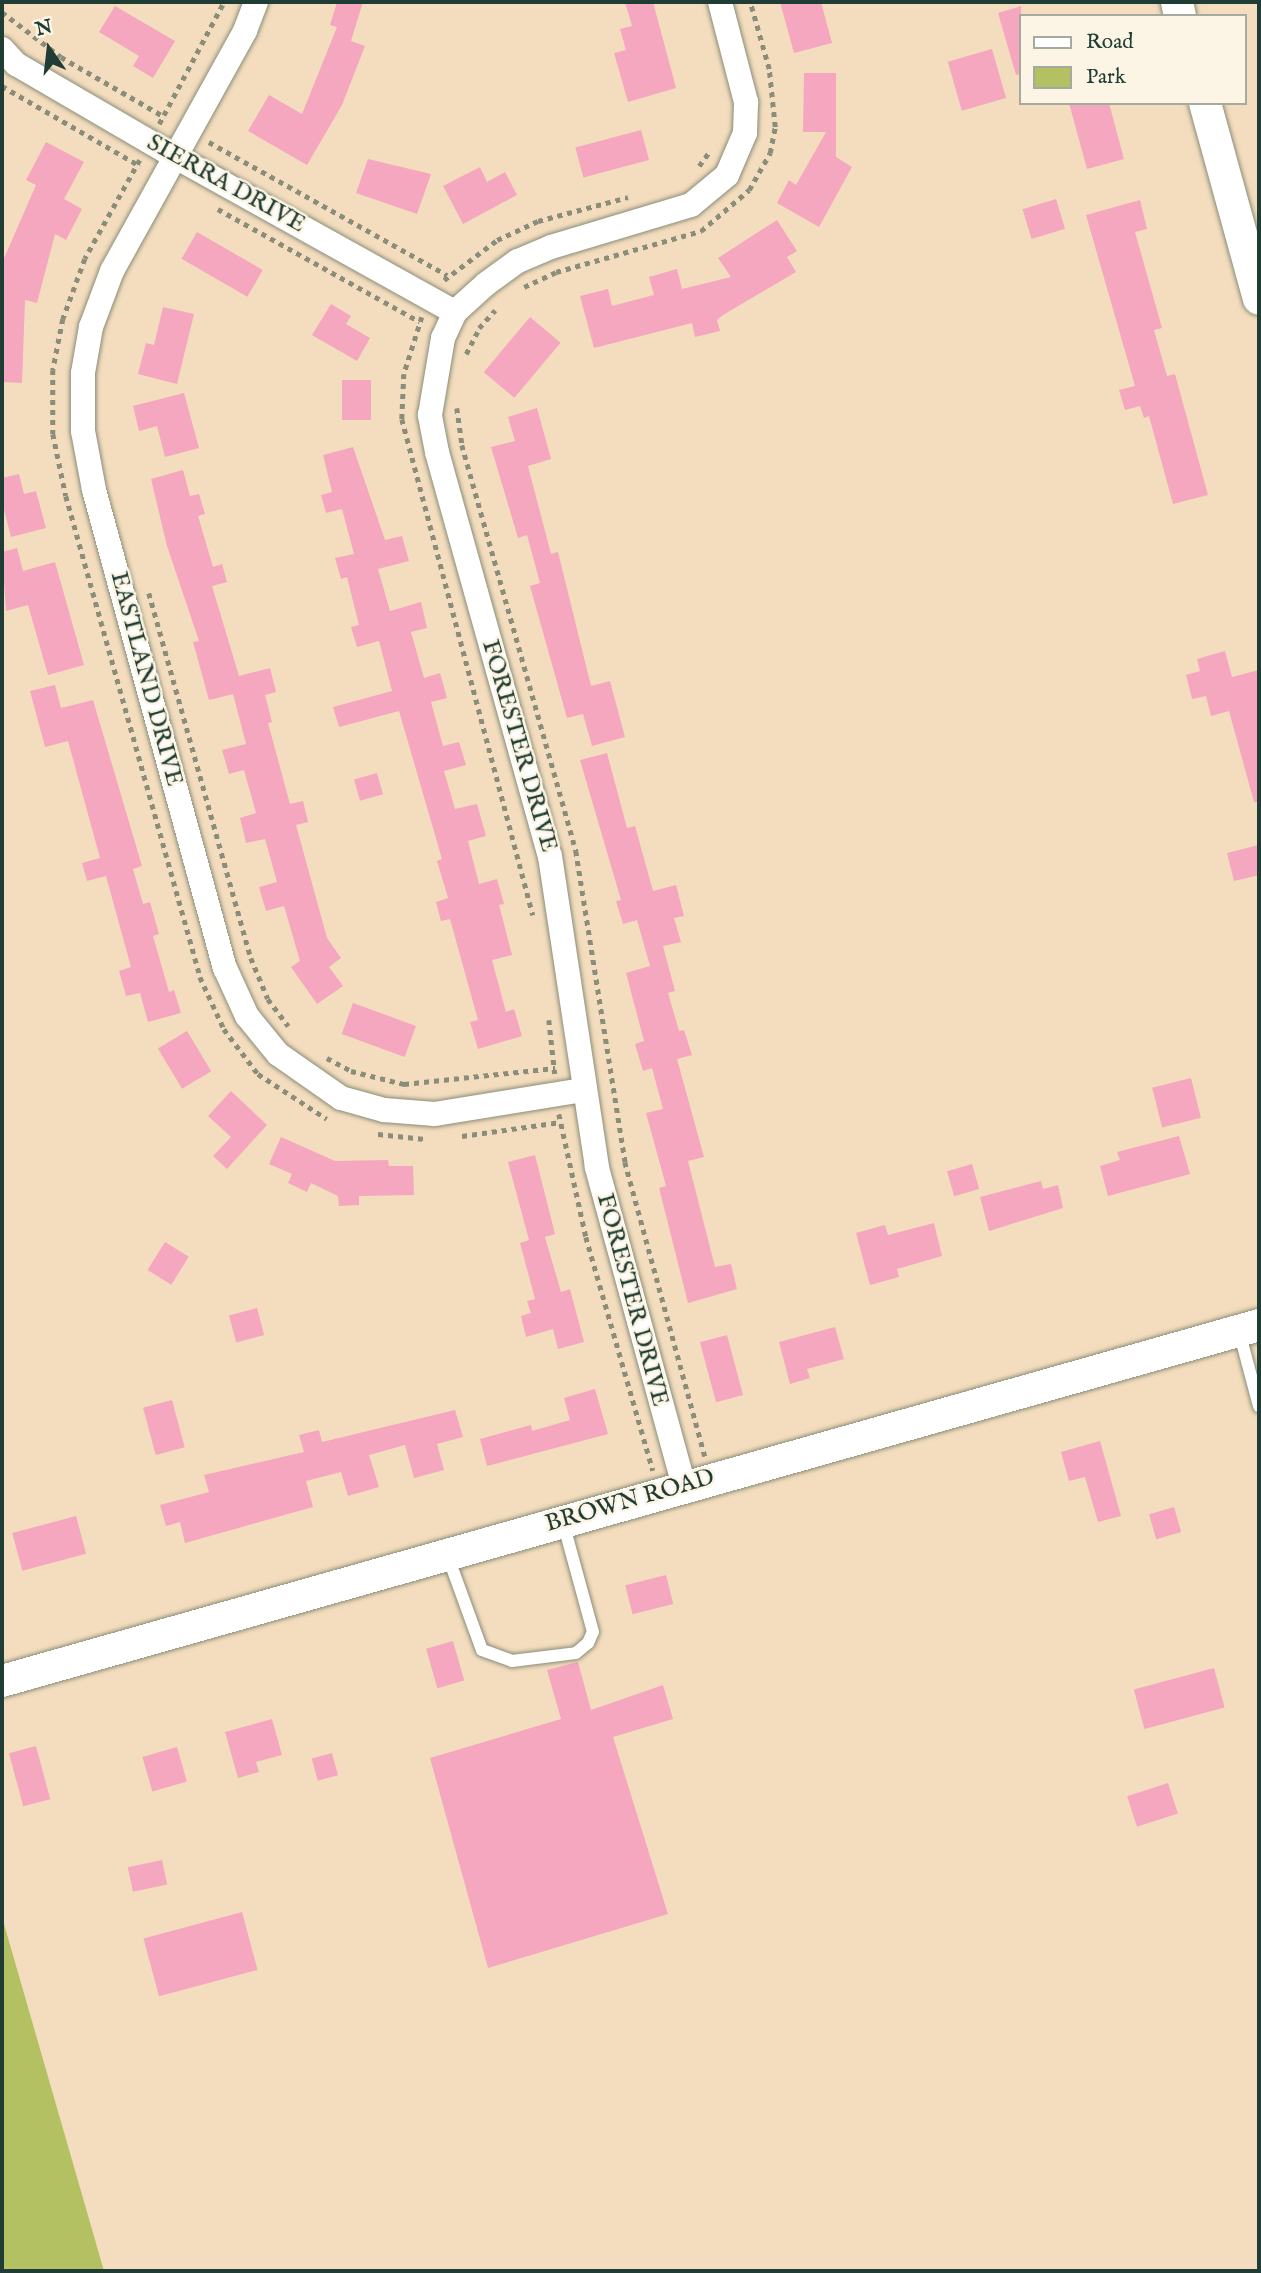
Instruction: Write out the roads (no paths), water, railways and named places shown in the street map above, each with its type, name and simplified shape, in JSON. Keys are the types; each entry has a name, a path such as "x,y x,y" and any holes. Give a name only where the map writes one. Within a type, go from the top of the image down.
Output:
{"street":[{"name":"EASTLAND DRIVE","path":"256,2 245,32 112,271 91,327 83,373 83,431 94,490 225,968 247,1016 278,1054 341,1098 384,1110 435,1114 584,1090"},
{"path":"455,312 518,261 551,247 691,205 727,175 746,133 746,102 720,2"},
{"name":"SIERRA DRIVE","path":"2,48 16,64 176,157 455,312"},
{"path":"1206,105 1259,299"},
{"name":"FORESTER DRIVE","path":"455,312 433,378 430,415 437,452 550,857 566,942 589,1120 670,1483"},
{"name":"BROWN ROAD","path":"2,1681 562,1521 670,1483 1249,1328"}],"lane":[{"path":"1249,1328 1259,1406"},
{"path":"447,1553 482,1650 512,1661 576,1653 588,1643 593,1632 562,1521"}]}
